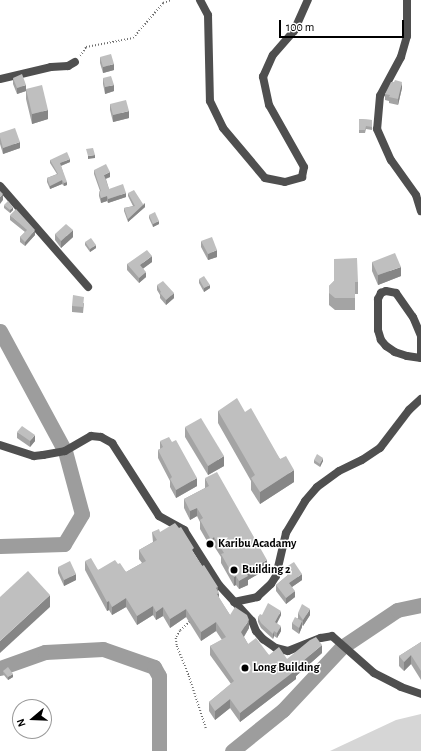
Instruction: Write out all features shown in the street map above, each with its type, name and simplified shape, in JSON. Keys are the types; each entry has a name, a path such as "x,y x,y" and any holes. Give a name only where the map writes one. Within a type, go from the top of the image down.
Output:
{"street":[{"path":"200,0 208,15 210,101 223,128 265,178 285,182 302,177 304,167 269,105 263,77 273,55 294,31 308,0"},
{"path":"407,0 407,36 401,57 380,96 377,129 391,160 416,195 421,211"},
{"path":"0,79 51,67 68,66 75,62"},
{"path":"0,186 88,287"},
{"path":"411,188 421,189"},
{"path":"391,291 396,293 414,317 419,327 421,358 395,352 386,346 381,340 378,330 378,298 381,293 391,291"},
{"path":"234,602 257,597 271,584 276,576 286,533 305,501 317,487 339,471 362,460 380,448 409,410 421,399"},
{"path":"0,445 34,456 66,451 91,436 101,437 112,443 159,516 184,530 219,585 252,621 258,634 282,650 294,650 326,636 337,639 358,660 374,673 394,684 421,694"}],"path":[{"path":"75,62 86,47 133,38 163,3 171,0"},
{"path":"191,621 180,631 176,638 177,646 189,676 206,728"}],"shaded area":[{"path":"421,714 421,751 330,751 396,720"}],"building":[{"path":"111,54 114,64 103,67 100,57"},
{"path":"22,74 26,85 17,88 13,78"},
{"path":"111,76 114,85 105,87 103,78"},
{"path":"395,80 402,82 398,99 389,97 390,95 385,94 391,82 394,82"},
{"path":"42,85 48,110 32,114 26,89"},
{"path":"126,100 129,111 113,115 110,104"},
{"path":"359,119 372,120 372,127 366,126 365,130 359,130"},
{"path":"15,128 20,142 3,148 0,133"},
{"path":"93,148 95,155 88,156 86,149"},
{"path":"67,152 70,159 60,163 67,182 64,183 62,180 50,186 47,178 58,174 50,160"},
{"path":"106,164 110,172 104,175 109,189 123,184 126,193 108,199 107,196 101,198 99,192 101,191 94,170"},
{"path":"134,190 143,204 145,203 128,219 124,208 135,206 128,193"},
{"path":"8,201 13,207 10,210 4,205"},
{"path":"16,209 35,230 25,242 20,237 27,230 10,215"},
{"path":"155,212 159,221 153,224 149,215"},
{"path":"66,224 73,230 61,241 55,234"},
{"path":"212,237 217,250 208,254 201,241"},
{"path":"91,238 96,245 90,249 85,242"},
{"path":"147,250 152,256 140,265 146,272 139,278 127,264"},
{"path":"395,253 401,267 378,275 372,262"},
{"path":"357,258 358,282 355,282 355,298 335,298 329,293 329,286 334,281 334,259"},
{"path":"204,276 210,285 204,288 199,279"},
{"path":"163,281 174,293 166,300 160,293 161,292 157,285"},
{"path":"73,295 84,297 83,307 72,306"},
{"path":"237,398 245,412 251,408 280,459 286,456 294,470 260,492 251,478 255,475 218,411"},
{"path":"201,418 224,456 208,466 185,427"},
{"path":"22,426 35,435 30,441 17,432"},
{"path":"169,437 172,442 176,440 197,478 176,490 170,479 172,477 158,450 163,447 160,441"},
{"path":"317,454 323,458 320,464 314,460"},
{"path":"217,472 267,560 246,572 248,576 239,581 236,576 234,577 221,554 224,553 214,537 211,540 200,520 203,518 197,508 190,511 184,499 209,486 205,478"},
{"path":"175,523 179,528 181,527 194,548 192,550 199,562 202,566 204,565 218,587 216,588 219,593 217,594 230,615 235,607 247,615 249,620 241,632 248,644 256,638 269,655 279,647 287,659 310,640 316,637 322,645 295,668 296,670 240,713 230,699 215,711 209,702 234,681 210,646 226,637 216,622 201,632 186,609 170,619 163,607 156,612 153,606 137,616 126,598 112,607 109,601 107,602 85,561 91,558 98,570 115,560 118,564 120,563 126,572 146,561 139,550 157,540 152,532 159,529 160,532"},
{"path":"70,561 76,574 64,580 58,567"},
{"path":"294,562 302,574 289,583 295,591 286,598 276,585 290,573 286,567"},
{"path":"28,571 50,595 0,641 0,597"},
{"path":"268,603 281,611 275,622 281,626 277,633 274,631 273,634 261,623 258,617 260,614 262,615"},
{"path":"302,604 310,609 303,620 298,613"},
{"path":"295,617 302,621 299,628 292,623"},
{"path":"421,642 421,671 411,655 404,662 399,656"},
{"path":"8,667 13,674 8,677 3,671"}],"waterway":[{"path":"0,331 65,451 82,514 64,544 0,546"},
{"path":"232,751 283,710 342,647 397,610 421,605"},
{"path":"0,668 45,652 103,649 154,667 159,676 159,751"}],"place":[{"name":"Karibu Acadamy","path":"210,544"},
{"name":"Building 2","path":"234,570"},
{"name":"Long Building","path":"245,668"}]}
